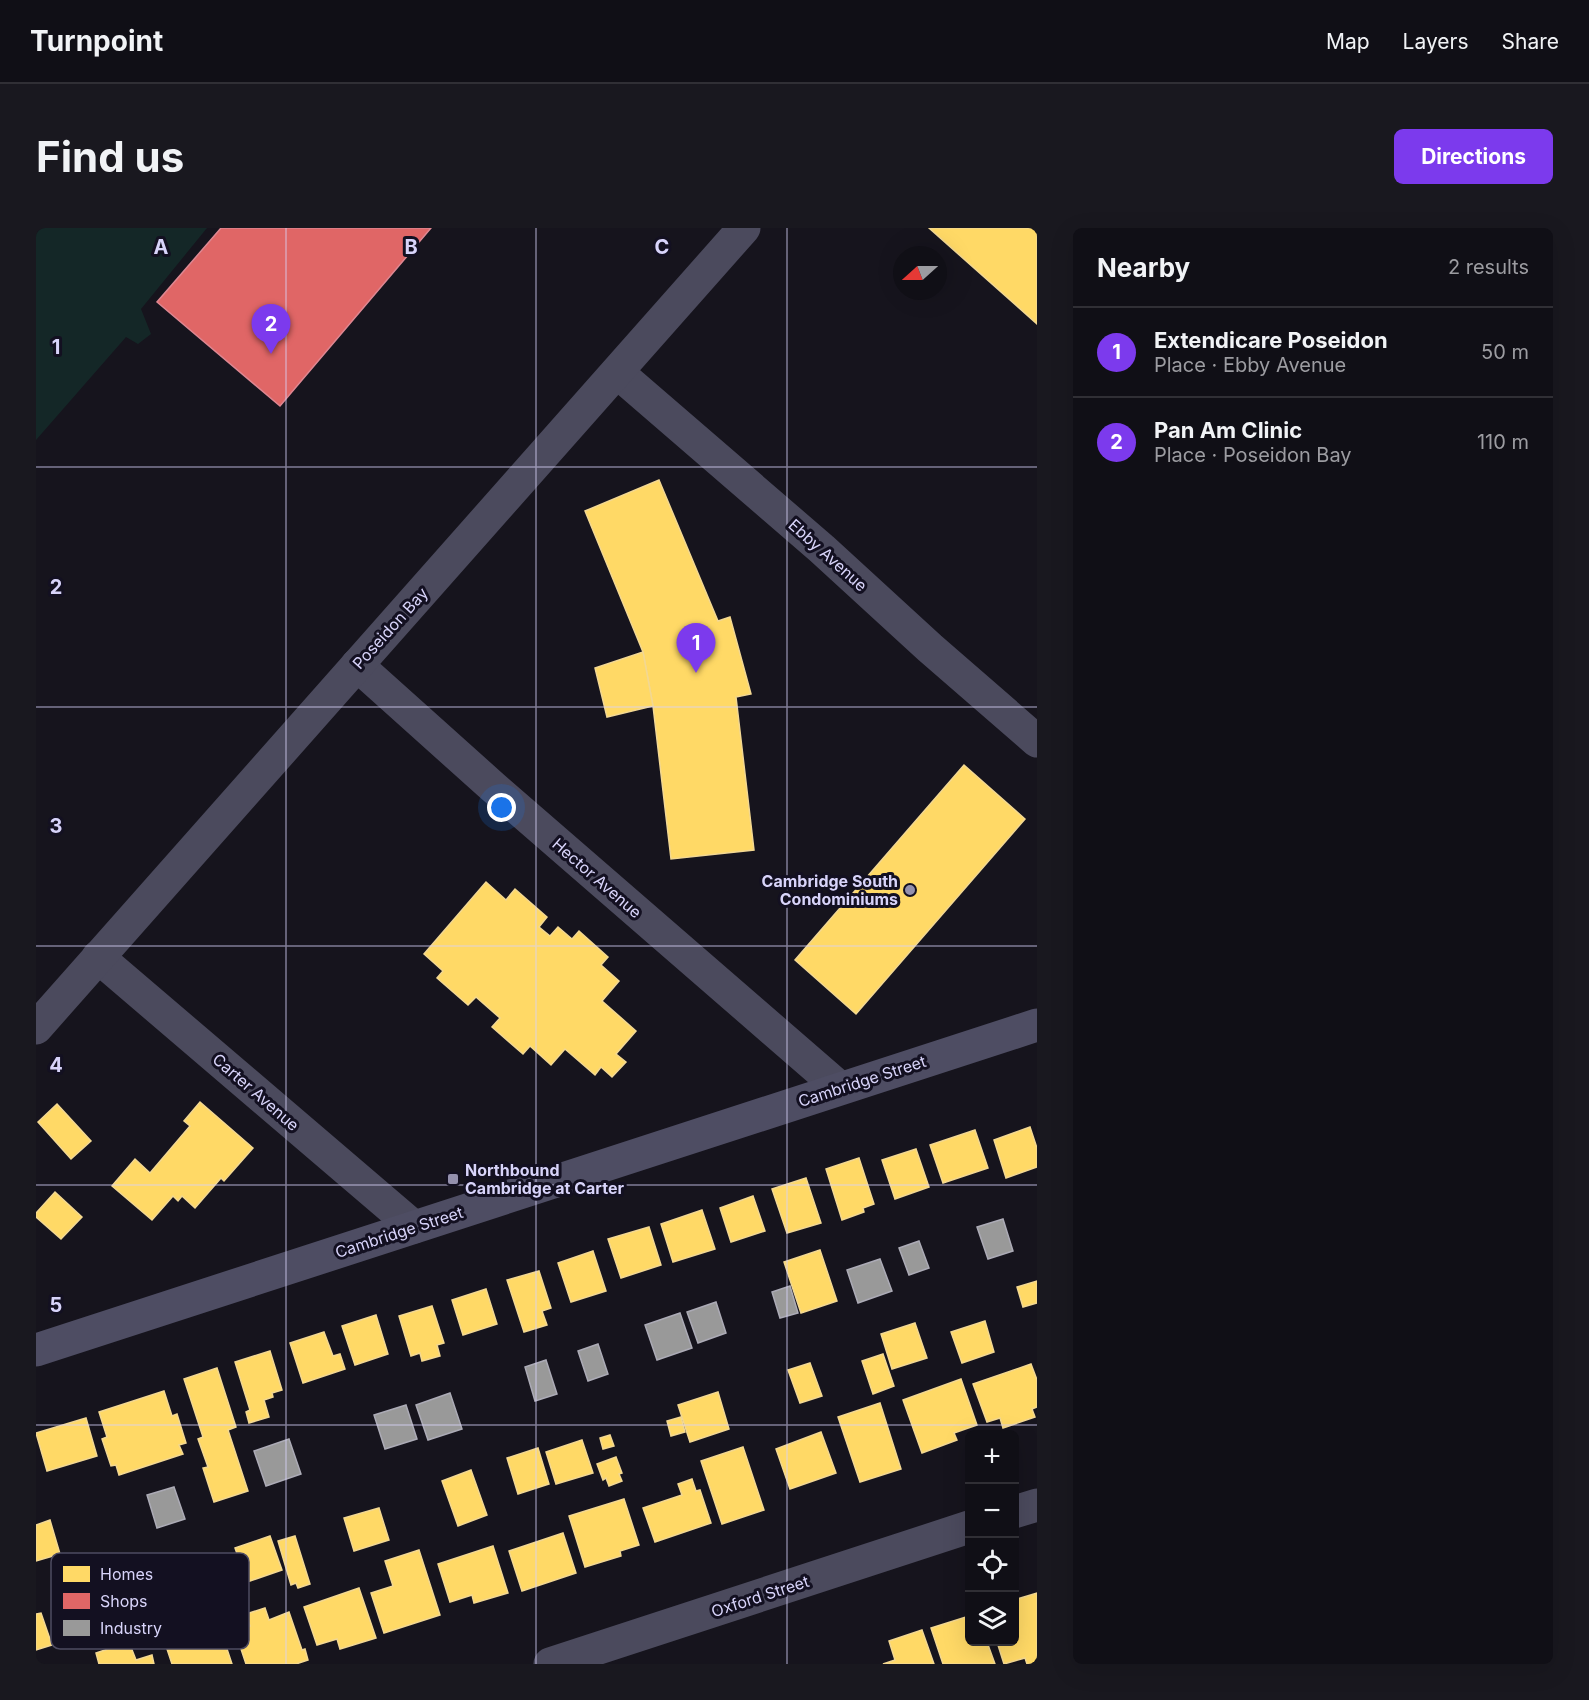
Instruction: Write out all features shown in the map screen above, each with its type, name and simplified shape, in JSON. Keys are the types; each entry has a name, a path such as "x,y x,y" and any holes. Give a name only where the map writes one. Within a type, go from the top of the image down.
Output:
{"street":[{"name":"Poseidon Bay","path":"36,1028 744,228"},
{"name":"Ebby Avenue","path":"616,372 813,541 1037,741"},
{"name":"Hector Avenue","path":"357,665 502,795 840,1088"},
{"name":"Carter Avenue","path":"98,957 414,1227"},
{"name":"Cambridge Street","path":"36,1350 1037,1025"},
{"path":"1019,1510 1037,1505"},
{"name":"Oxford Street","path":"549,1664 965,1528"}],"green space":[{"path":"36,228 207,228 141,309 151,334 138,344 126,337 36,440"}],"building: Homes":[{"path":"929,228 1037,228 1037,324"},
{"path":"659,480 718,621 730,617 751,694 736,697 754,850 671,859 653,706 643,652 585,511"},
{"path":"643,652 653,706 607,717 595,668"},
{"name":"Cambridge South Condominiums","path":"964,765 1025,819 856,1014 795,960"},
{"path":"486,882 506,900 515,889 547,917 539,927 550,936 558,927 572,939 579,931 608,957 601,965 619,981 602,1001 636,1031 616,1054 626,1062 612,1077 601,1067 595,1075 565,1049 551,1065 530,1046 523,1054 492,1027 500,1018 476,997 468,1005 437,978 443,971 424,954"},
{"path":"200,1102 253,1148 224,1181 221,1178 195,1208 182,1196 178,1201 173,1196 152,1220 112,1186 135,1159 150,1173 190,1126 184,1121"},
{"path":"57,1104 91,1141 71,1159 38,1122"},
{"path":"1030,1127 1037,1148 1037,1167 1006,1178 994,1140"},
{"path":"975,1130 988,1168 943,1183 930,1145"},
{"path":"916,1149 929,1187 895,1199 882,1160"},
{"path":"859,1158 874,1204 863,1208 864,1212 842,1220 826,1169"},
{"path":"806,1178 821,1223 787,1233 772,1189"},
{"path":"55,1192 82,1217 61,1239 36,1217 36,1213"},
{"path":"753,1196 765,1231 731,1242 720,1208"},
{"path":"702,1210 715,1249 673,1262 661,1224"},
{"path":"649,1227 661,1265 621,1278 608,1239"},
{"path":"820,1250 837,1301 801,1313 784,1262"},
{"path":"593,1251 606,1291 571,1302 558,1263"},
{"path":"539,1271 551,1308 542,1311 547,1325 524,1332 507,1280"},
{"path":"1037,1281 1037,1303 1023,1307 1017,1287"},
{"path":"486,1289 497,1324 463,1335 452,1300"},
{"path":"432,1306 444,1343 437,1345 440,1356 422,1361 420,1353 411,1356 399,1316"},
{"path":"376,1315 388,1354 355,1365 342,1326"},
{"path":"985,1321 994,1352 962,1363 951,1332"},
{"path":"915,1323 927,1358 892,1369 881,1334"},
{"path":"324,1332 333,1356 340,1354 345,1369 303,1383 290,1343"},
{"path":"270,1351 282,1390 272,1393 273,1397 264,1400 269,1417 249,1423 246,1412 250,1410 235,1362"},
{"path":"883,1354 894,1386 873,1394 862,1361"},
{"path":"810,1363 822,1396 800,1403 788,1370"},
{"path":"1031,1364 1037,1380 1037,1407 1032,1409 1035,1417 1003,1428 1000,1418 987,1422 973,1384"},
{"path":"217,1368 236,1427 228,1430 248,1491 214,1502 203,1468 208,1467 198,1439 203,1437 184,1379"},
{"path":"961,1379 977,1425 954,1433 957,1440 922,1453 903,1400"},
{"path":"164,1391 172,1416 177,1414 186,1443 179,1445 183,1454 119,1475 116,1465 111,1466 102,1439 107,1437 99,1412"},
{"path":"718,1392 729,1429 690,1442 678,1405"},
{"path":"880,1403 901,1469 860,1482 838,1417"},
{"path":"681,1417 685,1432 671,1436 667,1421"},
{"path":"86,1418 97,1456 47,1471 36,1433"},
{"path":"821,1432 836,1473 790,1489 776,1449"},
{"path":"610,1435 614,1446 603,1449 600,1438"},
{"path":"582,1440 593,1473 556,1484 546,1452"},
{"path":"743,1447 764,1510 722,1524 701,1461"},
{"path":"538,1448 549,1484 518,1494 507,1458"},
{"path":"616,1457 622,1473 619,1474 622,1481 609,1486 606,1478 603,1480 597,1464"},
{"path":"471,1470 487,1515 458,1526 442,1481"},
{"path":"692,1479 696,1491 700,1490 711,1523 655,1542 643,1508 682,1495 678,1484"},
{"path":"624,1499 639,1545 620,1551 621,1556 585,1567 569,1516"},
{"path":"379,1508 389,1540 354,1551 344,1518"},
{"path":"50,1520 60,1553 51,1553 51,1557 36,1561 36,1525"},
{"path":"563,1533 576,1573 522,1591 509,1551"},
{"path":"270,1536 282,1570 249,1581 249,1553 237,1553 235,1548"},
{"path":"295,1536 310,1584 298,1588 296,1583 291,1585 278,1541"},
{"path":"493,1546 508,1593 474,1603 472,1595 450,1602 438,1564"},
{"path":"419,1550 440,1615 384,1633 371,1593 393,1586 385,1561"},
{"path":"359,1588 376,1638 340,1649 337,1639 317,1645 304,1607"},
{"path":"1037,1593 1037,1664 1027,1664 1025,1658 1004,1664 998,1646 1019,1646 1019,1598"},
{"path":"265,1608 269,1620 289,1612 302,1650 305,1649 308,1660 296,1664 246,1664 241,1649 249,1649 249,1613"},
{"path":"41,1613 51,1645 36,1650 36,1614"},
{"path":"965,1617 965,1646 988,1646 995,1664 943,1664 931,1628"},
{"path":"922,1630 934,1664 883,1664 895,1660 889,1641"},
{"path":"108,1649 132,1649 136,1660 152,1655 154,1664 99,1664 96,1653"},
{"path":"167,1649 227,1649 232,1664 172,1664"}],"building: Shops":[{"path":"221,228 431,228 280,406 157,302"}],"building: Industry":[{"path":"1003,1219 1013,1251 988,1259 977,1227"},
{"path":"919,1241 929,1268 909,1275 899,1248"},
{"path":"880,1259 892,1291 858,1303 847,1270"},
{"path":"790,1286 798,1313 780,1318 772,1292"},
{"path":"716,1302 726,1333 698,1343 687,1312"},
{"path":"680,1313 692,1348 657,1360 645,1325"},
{"path":"598,1344 608,1374 588,1381 578,1351"},
{"path":"546,1360 557,1394 535,1401 525,1367"},
{"path":"450,1393 462,1429 428,1440 416,1405"},
{"path":"406,1405 417,1439 385,1449 374,1415"},
{"path":"289,1439 301,1474 266,1486 254,1451"},
{"path":"174,1487 185,1519 157,1528 147,1495"}],"place":[{"name":"Pan Am Clinic","path":"271,354"},
{"name":"Extendicare Poseidon","path":"696,673"},
{"name":"Cambridge South Condominiums","path":"910,890"},
{"name":"Northbound Cambridge at Carter","path":"453,1179"}]}
